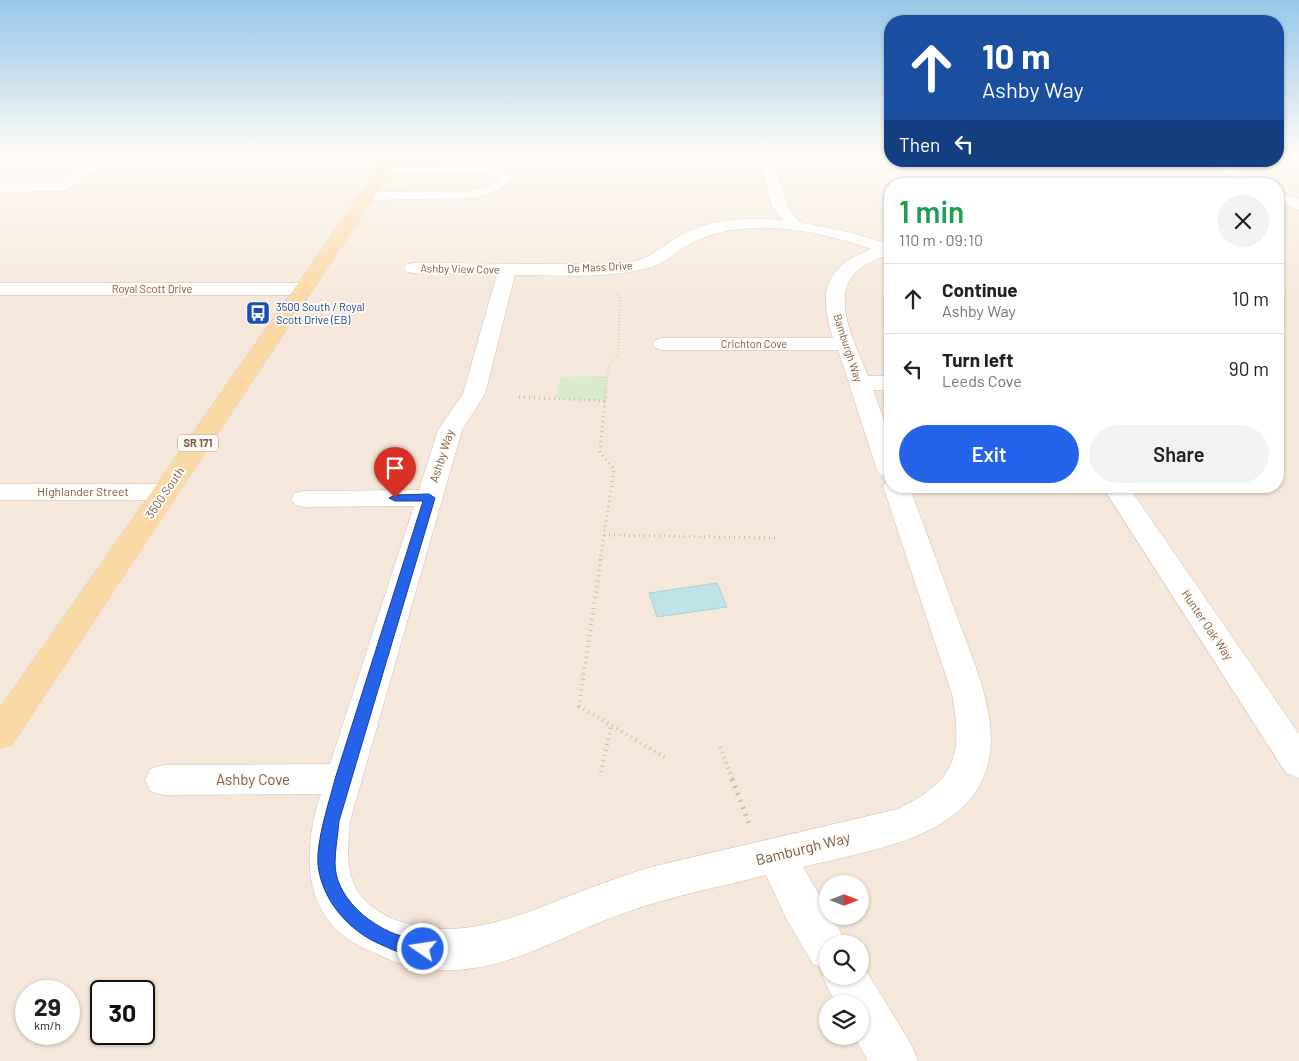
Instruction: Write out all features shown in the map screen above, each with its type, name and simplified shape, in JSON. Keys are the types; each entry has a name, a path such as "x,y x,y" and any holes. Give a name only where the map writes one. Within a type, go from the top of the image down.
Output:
{"main road":[{"name":"3500 South","path":"0,735 363,202"}],"street":[{"path":"779,202 793,225"},
{"name":"De Mass Drive","path":"508,270 607,269 633,266 660,258 688,237 710,230 753,225 793,225 834,232 884,249"},
{"name":"Bamburgh Way","path":"884,252 856,262 840,278 834,300 836,316 884,453"},
{"name":"Ashby View Cove","path":"413,268 508,270"},
{"name":"Ashby Way","path":"343,905 332,886 326,864 332,821 343,779 429,498 453,424 474,394 508,270"},
{"name":"Royal Scott Drive","path":"0,289 303,290"},
{"name":"Crichton Cove","path":"663,344 846,344"},
{"path":"859,383 884,383"},
{"name":"Highlander Street","path":"0,492 165,492"},
{"name":"Bamburgh Way","path":"343,905 359,923 377,935 396,943 447,952 499,944 605,900 654,884 905,824 927,815 944,803 958,789 968,770 975,752 976,733 969,694 898,493"},
{"name":"Hunter Oak Way","path":"1120,493 1299,763"},
{"path":"304,498 429,498"},
{"name":"Ashby Cove","path":"163,780 343,779"},
{"path":"769,858 820,935"},
{"path":"849,985 894,1061"}],"path":[{"path":"610,287 617,291 620,302 618,356 608,367 600,452 614,469 579,706 666,758"},
{"path":"519,397 606,401"},
{"path":"604,535 776,538"},
{"path":"601,772 612,726"},
{"path":"720,747 769,858"}],"shaded area":[{"path":"0,202 884,202 884,493 1284,493 1284,202 1299,202 1299,1061 0,1061"}],"green space":[{"path":"607,376 606,401 554,399 561,377"}],"water":[{"path":"717,583 727,607 657,617 649,593"}],"place":[{"name":"3500 South / Royal Scott Drive (EB)","path":"258,313"}],"route":[{"path":"395,498 429,498 343,779 332,821 326,864 337,896 359,923 377,935 396,943 423,949"}]}
